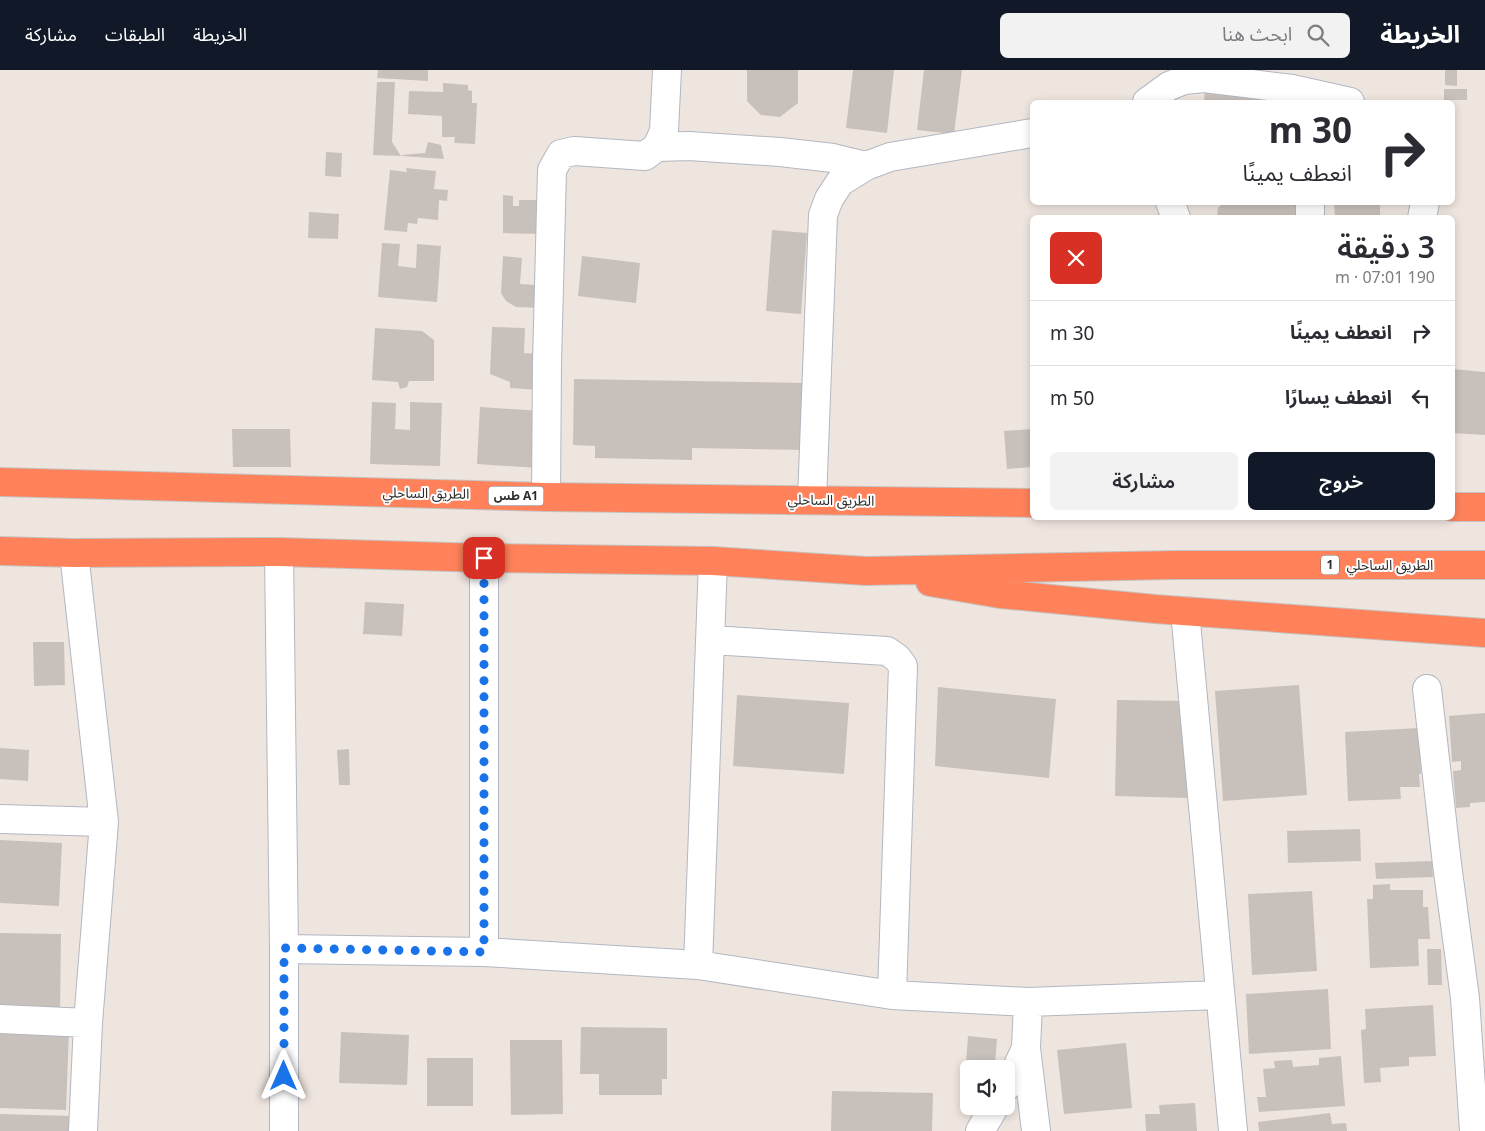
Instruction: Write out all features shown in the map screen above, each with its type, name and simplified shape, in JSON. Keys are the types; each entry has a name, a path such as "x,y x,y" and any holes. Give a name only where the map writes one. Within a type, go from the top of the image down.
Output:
{"highway":[{"name":"الطريق الساحلي","path":"0,482 546,496 1030,503"},
{"path":"1455,507 1485,507"},
{"path":"0,551 74,553 278,552 484,558 713,561 866,571 1000,594 1185,611 1485,633"},
{"name":"الطريق الساحلي","path":"866,571 1176,565 1485,565"}],"street":[{"path":"546,496 552,170 561,154 574,151 645,156 657,147 664,131 667,70"},
{"path":"1150,100 1169,86 1184,80 1204,78 1292,89 1341,100"},
{"path":"812,500 823,215 829,199 840,182 866,166 890,157 1030,133"},
{"path":"657,147 689,146 780,152 833,158 866,166"},
{"path":"278,552 284,948 284,1131"},
{"path":"74,553 104,822 88,1023 83,1131"},
{"path":"484,558 484,952"},
{"path":"698,965 713,561"},
{"path":"1185,611 1233,1131"},
{"path":"711,640 887,651 898,658 902,666 892,995"},
{"path":"1427,689 1447,864 1465,998 1474,1131"},
{"path":"0,819 104,822"},
{"path":"284,948 484,952 698,965 892,995 1028,1002 1220,995"},
{"path":"1028,1002 1026,1048 1036,1131"},
{"path":"0,1019 88,1023"},
{"path":"1015,1072 1026,1048"},
{"path":"980,1131 990,1115"}],"building":[{"path":"378,70 428,70 428,81 377,78"},
{"path":"747,70 798,70 798,103 780,117 761,115 747,101"},
{"path":"853,70 894,70 887,133 846,128"},
{"path":"924,70 962,70 954,134 917,130"},
{"path":"1445,70 1457,70 1457,86 1445,85"},
{"path":"377,82 395,82 392,142 401,156 373,155"},
{"path":"443,83 468,85 468,90 472,91 472,103 477,103 475,144 454,143 455,137 442,137 442,116 408,114 409,91 443,92"},
{"path":"1205,86 1274,89 1274,100 1204,100"},
{"path":"1444,89 1467,89 1467,100 1444,100"},
{"path":"428,142 441,145 444,159 402,156 425,153"},
{"path":"326,152 342,153 341,177 325,176"},
{"path":"406,168 436,171 434,189 448,190 447,201 439,200 438,220 418,218 417,224 408,223 407,232 384,230 390,170 407,172"},
{"path":"503,195 513,196 513,206 519,206 519,200 538,200 543,234 503,233"},
{"path":"1220,205 1295,205 1295,215 1217,215 1218,207"},
{"path":"1334,205 1380,205 1380,215 1335,215"},
{"path":"309,212 339,214 338,239 308,238"},
{"path":"772,230 807,233 801,314 766,311"},
{"path":"382,243 400,244 398,266 416,268 417,244 441,246 437,302 378,297"},
{"path":"503,256 522,258 520,284 537,285 541,308 516,307 506,301 501,293"},
{"path":"582,256 640,263 636,303 578,296"},
{"path":"492,327 525,328 524,353 538,354 537,390 510,388 510,382 490,374"},
{"path":"375,328 422,331 434,340 434,381 409,381 407,387 400,389 398,382 372,380"},
{"path":"1455,369 1485,372 1485,435 1455,433"},
{"path":"574,379 807,383 807,450 692,448 692,460 595,458 595,446 573,445"},
{"path":"372,402 396,403 395,429 410,430 410,402 442,403 440,466 370,464"},
{"path":"480,407 542,411 538,468 477,464"},
{"path":"232,429 290,429 291,467 233,467"},
{"path":"1030,429 1030,467 1007,469 1004,431"},
{"path":"365,602 404,604 402,636 363,634"},
{"path":"33,642 64,642 65,685 34,686"},
{"path":"1299,685 1307,795 1223,801 1215,691"},
{"path":"938,687 1056,699 1049,778 935,766"},
{"path":"737,695 849,703 844,774 733,766"},
{"path":"1117,700 1188,701 1187,798 1115,796"},
{"path":"1485,713 1485,802 1470,803 1470,807 1456,808 1453,771 1461,770 1461,761 1452,762 1449,716"},
{"path":"1419,728 1420,787 1400,787 1401,799 1348,801 1345,732"},
{"path":"0,748 29,750 28,781 0,779"},
{"path":"349,749 350,785 339,785 337,750"},
{"path":"1360,829 1361,861 1288,863 1287,831"},
{"path":"0,840 62,843 59,906 0,903"},
{"path":"1432,861 1433,877 1376,879 1375,863"},
{"path":"1390,884 1390,890 1423,890 1423,907 1428,907 1430,939 1418,939 1419,966 1370,968 1367,899 1373,899 1373,885"},
{"path":"1312,891 1317,971 1252,975 1248,894"},
{"path":"0,933 61,934 60,1014 0,1014"},
{"path":"1427,949 1441,949 1442,985 1428,985"},
{"path":"1328,989 1331,1049 1249,1054 1246,994"},
{"path":"1433,1005 1436,1056 1409,1057 1409,1066 1380,1068 1381,1082 1364,1083 1361,1030 1366,1029 1365,1009"},
{"path":"581,1027 667,1028 667,1079 662,1079 662,1095 599,1095 599,1074 580,1074"},
{"path":"0,1028 69,1030 66,1110 0,1108"},
{"path":"341,1032 409,1035 407,1085 339,1083"},
{"path":"968,1036 997,1039 995,1060 966,1060"},
{"path":"510,1040 562,1040 563,1114 511,1115"},
{"path":"1126,1043 1132,1108 1064,1114 1057,1050"},
{"path":"1341,1056 1345,1106 1259,1112 1257,1097 1266,1097 1263,1069 1275,1068 1274,1061 1292,1060 1293,1067 1319,1065 1319,1058"},
{"path":"427,1058 473,1058 473,1106 427,1106"},
{"path":"832,1091 933,1093 932,1131 831,1131"},
{"path":"1195,1103 1197,1131 1146,1131 1145,1114 1160,1114 1159,1105"},
{"path":"1330,1113 1332,1124 1346,1123 1347,1131 1259,1131 1258,1122"},
{"path":"0,1114 72,1116 71,1131 0,1131"}],"route":[{"path":"284,1076 284,948 484,952 484,558"}]}
